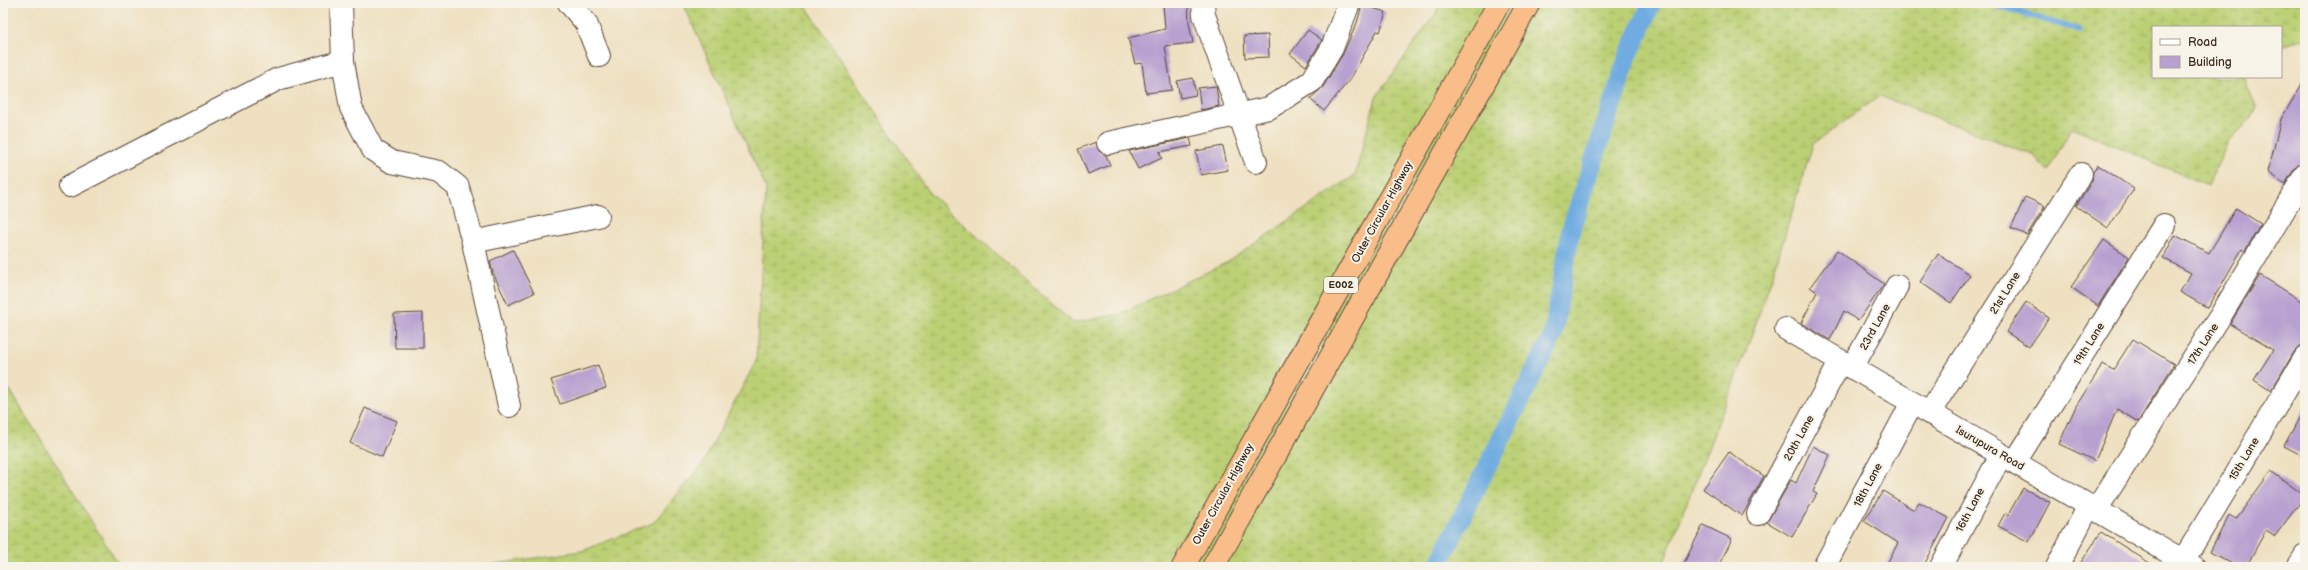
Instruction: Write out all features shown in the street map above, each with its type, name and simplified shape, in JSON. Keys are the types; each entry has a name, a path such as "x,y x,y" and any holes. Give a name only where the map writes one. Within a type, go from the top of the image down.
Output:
{"highway":[{"name":"Outer Circular Highway","path":"1183,567 1499,3"},
{"name":"E002","path":"1213,567 1529,3"}],"street":[{"path":"342,3 343,61 351,108 373,150 392,162 439,172 458,187 473,242 509,406"},
{"path":"569,3 586,23 599,56"},
{"path":"1203,3 1204,15 1237,113 1256,162"},
{"path":"1108,143 1237,113 1270,108 1312,81 1332,48 1349,3"},
{"path":"70,186 278,79 343,61"},
{"name":"21st Lane","path":"1920,408 2081,174"},
{"name":"17th Lane","path":"2057,567 2093,508 2221,315 2305,176"},
{"path":"473,242 598,216"},
{"name":"19th Lane","path":"2008,458 2164,226"},
{"name":"23rd Lane","path":"1846,364 1897,286"},
{"name":"Isurupura Road","path":"1786,329 2188,564"},
{"name":"15th Lane","path":"2188,564 2305,358"},
{"name":"20th Lane","path":"1758,514 1846,364"},
{"name":"18th Lane","path":"1824,567 1920,408"},
{"name":"16th Lane","path":"1941,567 2008,458"},
{"path":"2298,567 2305,556"}],"green space":[{"path":"683,3 804,3 929,193 1073,323 1119,314 1228,262 1355,175 1376,97 1436,13 1440,3 2305,3 2305,38 2282,47 2282,26 2152,26 2152,78 2245,78 2244,81 2256,107 2249,121 2228,142 2208,186 2072,127 2048,171 2033,155 1880,96 1813,144 1771,280 1746,351 1662,567 475,567 582,551 653,523 702,465 756,361 766,188"},
{"path":"3,379 120,567 3,567"}],"building":[{"path":"1163,3 1188,3 1189,23 1193,43 1165,46 1172,90 1146,93 1142,63 1135,64 1128,38 1165,29"},
{"path":"1362,5 1386,12 1380,32 1377,31 1351,78 1324,111 1310,99 1323,87 1343,54 1357,23"},
{"path":"1308,30 1322,40 1306,66 1290,54"},
{"path":"1268,35 1269,57 1245,58 1244,36"},
{"path":"1193,78 1196,95 1180,98 1177,81"},
{"path":"2305,79 2305,160 2295,168 2285,184 2268,172 2281,119"},
{"path":"1216,86 1219,106 1201,110 1198,88"},
{"path":"1190,138 1192,146 1159,152 1162,158 1138,169 1129,151"},
{"path":"1096,142 1099,151 1106,155 1110,165 1088,174 1078,149"},
{"path":"1223,146 1228,170 1201,175 1196,151"},
{"path":"2098,165 2134,189 2108,228 2076,206 2092,181 2093,172"},
{"path":"2025,197 2045,206 2027,235 2011,228"},
{"path":"2236,208 2261,224 2245,251 2242,249 2208,308 2180,292 2191,273 2163,258 2175,235 2209,253"},
{"path":"2104,240 2129,257 2098,306 2071,287"},
{"path":"513,250 534,293 508,305 493,273 490,261"},
{"path":"1837,250 1884,284 1858,321 1844,311 1830,340 1801,323 1817,292 1810,287"},
{"path":"1938,254 1970,275 1951,303 1920,282"},
{"path":"2260,275 2305,303 2305,342 2294,352 2271,391 2254,380 2273,350 2230,324"},
{"path":"2026,302 2049,318 2029,347 2006,332"},
{"path":"423,313 423,348 395,348 394,314"},
{"path":"2133,339 2174,364 2138,422 2117,409 2095,461 2059,444 2076,406 2103,364 2113,370"},
{"path":"598,365 606,388 560,404 551,380"},
{"path":"2305,407 2305,457 2284,446"},
{"path":"365,408 397,421 382,457 350,443"},
{"path":"1813,446 1830,455 1813,492 1817,494 1792,537 1767,522 1791,480 1796,483"},
{"path":"1729,452 1764,476 1742,516 1703,489"},
{"path":"2271,471 2305,496 2275,536 2266,530 2246,567 2238,567 2210,552 2229,515 2236,519"},
{"path":"2023,488 2050,502 2029,542 1998,526 2005,513 2008,515"},
{"path":"1883,491 1914,510 1919,502 1949,518 1923,567 1885,567 1898,543 1864,521"},
{"path":"1703,525 1732,539 1718,567 1682,567"},
{"path":"2101,532 2156,567 2078,567"}],"waterway":[{"path":"1437,567 1553,335 1571,229 1628,56 1652,3"},
{"path":"1989,3 2079,30"}]}
